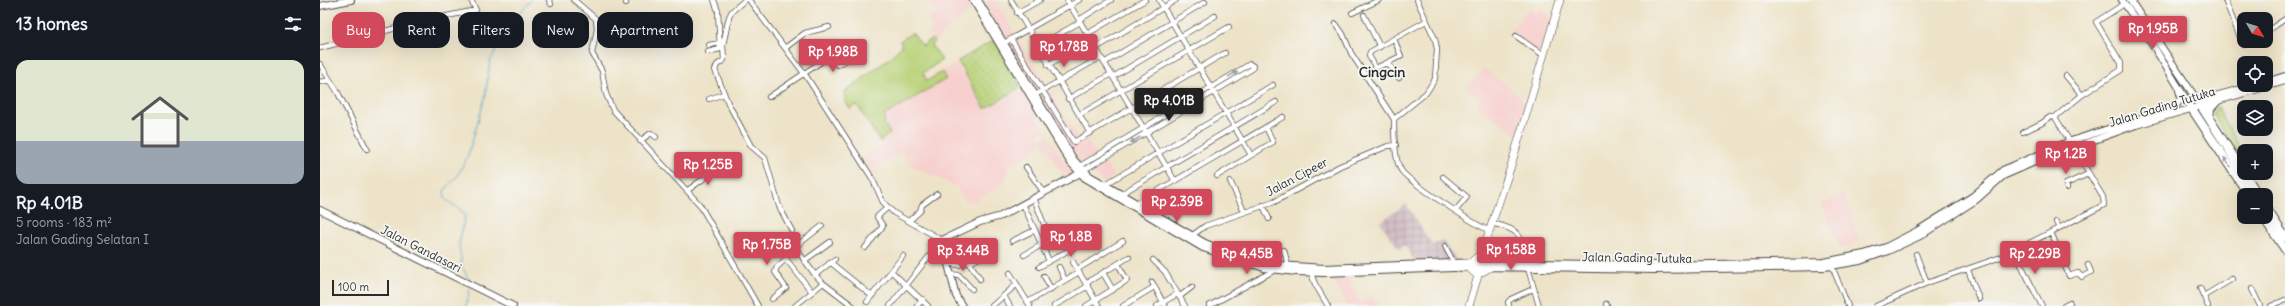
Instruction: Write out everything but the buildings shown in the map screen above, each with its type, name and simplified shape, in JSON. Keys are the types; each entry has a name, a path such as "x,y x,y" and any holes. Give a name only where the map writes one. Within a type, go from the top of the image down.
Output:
{"highway":[{"path":"2209,118 2210,109 2216,102"},
{"path":"2200,103 2254,188"},
{"path":"2190,106 2244,188"},
{"path":"2273,219 2285,237"},
{"path":"2268,224 2285,249"}],"main road":[{"path":"320,6 351,0"},
{"name":"Jalan Gading Tutuka","path":"975,0 1004,44 1034,97"},
{"name":"Jalan Gading Tutuka","path":"975,0 1079,171 1088,180 1189,238 1227,252 1277,267 1311,273 1454,263 1477,267"},
{"path":"1538,76 1560,0"},
{"path":"1477,267 1484,253 1489,230 1502,194 1563,0"},
{"path":"2118,0 2122,3 2190,106"},
{"path":"2130,0 2200,103"},
{"path":"2134,0 2187,79 2190,88"},
{"path":"2273,80 2285,76"},
{"name":"Jalan Gading Tutuka","path":"2200,103 2216,102 2285,81"},
{"name":"Jalan Gading Tutuka","path":"1728,267 1824,262 1852,257 1886,247 1917,232 1969,199 2003,170 2175,107 2181,98 2178,86"},
{"name":"Jalan Gading Tutuka","path":"1277,267 1288,266 1364,270 1477,267 1492,265 1728,267 1832,266 1860,261 1888,251 1920,236 1976,200 2003,176 2070,145 2136,125 2237,91"},
{"path":"962,306 957,299 942,240 980,222 1001,216 1044,193 1079,171"},
{"name":"Jalan Gading Tutuka","path":"1079,171 1137,203 1189,238"},
{"path":"1469,306 1477,267 1495,224 1502,202 1502,194"},
{"name":"Jalan Gandasari","path":"320,210 461,282 513,306"},
{"path":"1477,267 1492,265 1484,253"}],"street":[{"path":"320,48 423,21 476,10 471,0"},
{"path":"574,0 596,19 597,29 592,53 602,71 606,94 613,110 640,141 688,190 704,210 758,306"},
{"path":"708,52 720,50 718,11 714,0"},
{"path":"745,0 730,14 724,43 724,60 715,67 724,94 751,146 765,158 779,206 792,231"},
{"path":"749,0 762,20 803,72 872,178 882,200 888,208 942,240 908,286 890,306"},
{"path":"1011,0 1027,30 1090,133"},
{"path":"1017,13 1038,0"},
{"path":"1067,0 1175,181"},
{"path":"1004,44 1079,0"},
{"path":"1038,47 1111,0"},
{"path":"1087,34 1145,0"},
{"path":"1159,0 1251,155"},
{"path":"1096,48 1176,0"},
{"path":"1352,13 1379,0"},
{"path":"1394,119 1426,93 1435,79 1437,49 1426,20 1416,0"},
{"path":"2225,0 2237,30"},
{"path":"1104,63 1205,2"},
{"path":"2024,132 2050,117 2055,117 2082,95 2121,69 2121,63 2096,22 2122,3"},
{"path":"1364,15 1380,47"},
{"path":"1068,99 1112,76 1215,16"},
{"path":"2273,27 2285,19"},
{"path":"1394,39 1401,55 1377,68 1371,60 1369,53 1426,20"},
{"path":"1336,24 1343,34 1351,53 1394,119 1398,165 1403,173 1427,192 1478,226 1489,230"},
{"path":"785,48 805,33 828,27"},
{"path":"1079,115 1229,27"},
{"path":"1516,36 1543,55"},
{"path":"1012,40 1072,142 1090,133 1225,53"},
{"path":"1048,65 1091,40"},
{"path":"709,45 720,43"},
{"path":"769,97 788,85 803,72 827,58 838,66 855,54"},
{"path":"1034,97 1058,81 1101,57"},
{"path":"1388,63 1399,78"},
{"path":"320,64 367,149"},
{"path":"1250,64 1253,66 1252,69 1214,93 1146,134 1079,171 1115,145 1143,128 1250,64"},
{"path":"2066,76 2082,95"},
{"path":"320,82 330,80"},
{"path":"1104,185 1273,85"},
{"path":"709,100 724,94"},
{"path":"1121,194 1276,102"},
{"path":"1182,105 1185,110"},
{"path":"1137,203 1283,117"},
{"path":"1876,306 1927,283 1968,270 2014,251 2104,204 2104,200 2070,145 2055,117"},
{"path":"1217,176 1274,142 1266,127"},
{"path":"640,141 651,133 656,137"},
{"path":"1115,145 1118,150"},
{"name":"Jalan Cipeer","path":"1189,238 1205,226 1286,196 1340,166 1388,146 1396,145"},
{"path":"1026,167 1044,193"},
{"path":"688,190 717,168"},
{"path":"2067,188 2066,184 2088,174"},
{"path":"1443,177 1467,197 1456,210"},
{"path":"1230,181 1244,211"},
{"path":"908,221 920,211 922,205 937,194"},
{"path":"1034,198 1045,227"},
{"path":"1023,204 1049,260"},
{"path":"1263,205 1269,219"},
{"path":"865,248 882,226 877,217 888,208"},
{"path":"2056,222 2059,228"},
{"path":"1495,224 1511,228 1517,233 1528,265 1533,289 1539,306"},
{"path":"822,226 795,247 815,275 853,306"},
{"path":"1012,241 1035,230"},
{"path":"2050,232 2068,276 2078,273 2082,277 2091,272 2088,265"},
{"path":"1024,255 1060,234"},
{"path":"1039,267 1085,241"},
{"path":"1010,273 1029,304 1124,241"},
{"path":"804,261 830,242"},
{"path":"1445,246 1454,263"},
{"path":"947,264 970,263 995,249"},
{"path":"1284,250 1288,266"},
{"path":"2014,251 2042,306"},
{"path":"1916,254 1927,283"},
{"path":"867,302 903,256"},
{"path":"1054,306 1087,285 1103,272 1129,257"},
{"path":"772,299 786,288 775,272 777,267 786,259 812,292"},
{"path":"815,275 835,259"},
{"path":"1153,260 1165,272 1185,306"},
{"path":"830,262 872,296"},
{"path":"1073,262 1099,306"},
{"path":"970,263 980,279"},
{"path":"1086,306 1127,280 1118,264"},
{"path":"1832,266 1848,306"},
{"path":"1059,267 1065,280"},
{"path":"1210,306 1277,267"},
{"path":"1968,270 1979,299"},
{"path":"892,272 928,306"},
{"path":"1103,272 1113,290"},
{"path":"1311,273 1315,284 1328,306"},
{"path":"950,274 959,275 972,289"},
{"path":"1044,276 1051,289"},
{"path":"2204,296 2232,279"},
{"path":"1152,282 1164,304"},
{"path":"795,306 823,283"},
{"path":"992,306 1017,284"},
{"path":"1123,306 1154,287"},
{"path":"1157,306 1164,304 1192,287"},
{"path":"2200,288 2208,306"},
{"path":"1509,306 1508,302 1511,299 1533,289"},
{"path":"2252,289 2260,306"},
{"path":"1004,296 1010,306"},
{"path":"917,306 922,299"},
{"path":"2271,306 2285,300"},
{"path":"2064,306 2070,303"}],"shaded area":[{"path":"967,0 972,8 935,41 928,35 934,29 928,19 937,14 925,1"},
{"path":"985,0 995,0 1078,138 1084,135 1096,155 1081,164 1077,159 989,13"},
{"path":"1539,8 1550,17 1540,53 1511,31 1529,9 1534,13"},
{"path":"957,62 985,110 1021,89 1045,131 1038,135 1042,142 1033,147 1035,151 1010,165 1003,184 972,203 964,200 957,187 910,165 901,151 870,172 861,158 885,145 884,142 879,143 863,116"},
{"path":"1484,69 1507,85 1526,103 1517,135 1476,105 1480,98 1466,89"},
{"path":"1048,135 1072,174 1065,178 1041,139"},
{"path":"1104,161 1114,176 1104,183 1088,171"},
{"path":"1842,194 1852,215 1855,230 1861,241 1841,249 1821,204"},
{"path":"1406,204 1432,245 1442,240 1457,260 1414,261 1405,245 1399,249 1380,222"},
{"path":"1347,277 1361,304 1373,296 1379,306 1347,306 1332,278"}],"green space":[{"path":"912,33 923,46 931,39 934,41 931,45 942,60 923,73 927,81 942,72 946,79 885,115 884,124 890,133 880,141 857,105 850,109 844,99 846,97 843,93 891,57 902,45 900,41"},
{"path":"994,40 1021,87 985,109 958,61"},
{"path":"2217,106 2238,144 2237,153 2216,119 2213,113"}],"waterway":[{"path":"470,281 462,267 459,244 465,216 461,210 445,199 444,191 457,176 467,158 485,98 490,61 510,24 532,0"},
{"path":"466,306 470,288"}],"district":[{"name":"Cingcin","path":"1382,72"}]}
